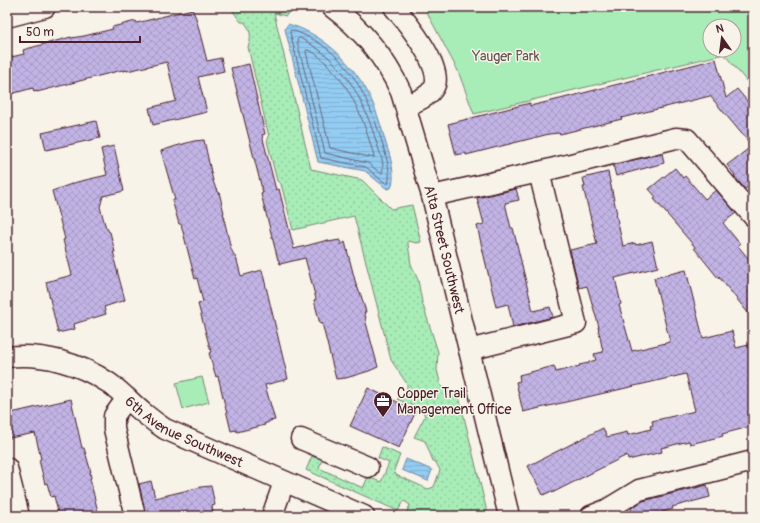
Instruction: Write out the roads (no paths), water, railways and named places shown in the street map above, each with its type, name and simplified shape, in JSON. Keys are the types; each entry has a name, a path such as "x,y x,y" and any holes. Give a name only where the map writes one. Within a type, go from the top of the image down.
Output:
{"street":[{"path":"7,17 45,7"},
{"name":"Alta Street Southwest","path":"332,7 362,33 377,50 396,81 406,106 432,196 508,516"},
{"path":"394,7 417,36 437,77 435,86 429,95 406,106"},
{"path":"432,196 676,138 687,139 753,216"},
{"path":"469,350 576,323 538,172"},
{"name":"6th Avenue Southwest","path":"7,357 30,356 51,359 68,363 87,371 109,383 146,415 165,429 364,516"},
{"path":"127,398 114,416 114,429 135,516"},
{"path":"301,440 368,467"},
{"path":"591,516 606,510 639,490 753,461"},
{"path":"7,468 19,516"},
{"path":"272,516 284,482"}],"water":[{"path":"288,24 311,33 331,47 348,64 363,84 380,123 390,156 393,174 391,188 387,189 365,171 318,162 285,29"},
{"path":"406,459 432,470 428,481 402,470"}],"place":[{"name":"Copper Trail Management Office","path":"383,418"}],"park label":[{"name":"Yauger Park","path":"506,56"}]}
